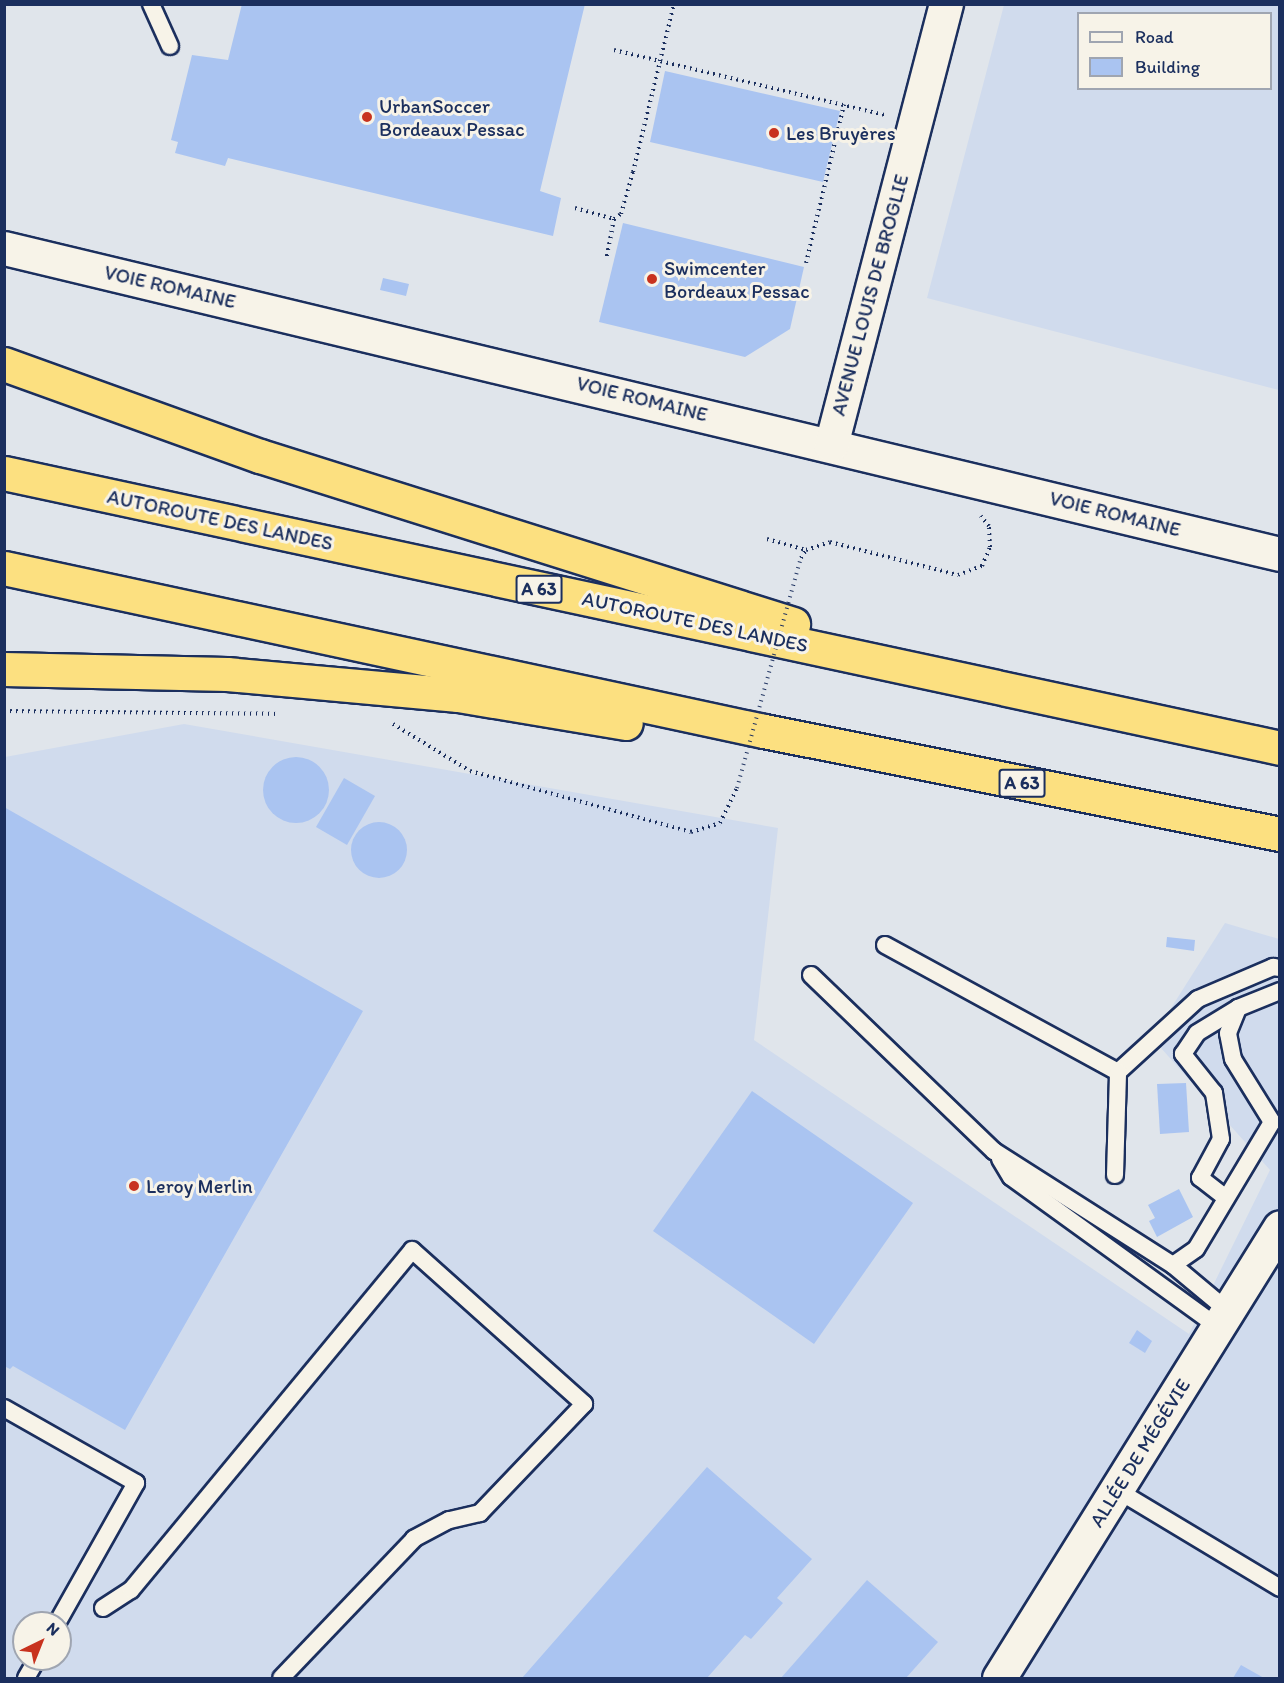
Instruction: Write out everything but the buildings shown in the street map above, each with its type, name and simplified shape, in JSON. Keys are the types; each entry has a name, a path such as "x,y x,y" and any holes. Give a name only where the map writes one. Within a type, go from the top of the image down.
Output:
{"highway":[{"path":"4,364 260,456 992,686"},
{"name":"AUTOROUTE DES LANDES","path":"4,473 1280,748"},
{"name":"A 63","path":"4,568 764,731 1280,834"},
{"path":"4,669 227,674 458,695 698,735 764,731"}],"street":[{"name":"AVENUE LOUIS DE BROGLIE","path":"831,445 946,4"},
{"name":"VOIE ROMAINE","path":"4,248 1280,554"},
{"name":"ALLÉE DE MÉGÉVIE","path":"999,1678 1280,1227"}],"lane":[{"path":"151,4 170,46"},
{"path":"885,945 1118,1072"},
{"path":"1115,1175 1118,1072 1198,999 1273,967 1280,968"},
{"path":"811,975 994,1151 1173,1265 1223,1319"},
{"path":"1226,1198 1200,1178 1221,1139 1214,1093 1183,1054 1197,1032 1238,1008 1280,992"},
{"path":"1173,1265 1196,1249 1272,1122 1233,1059 1228,1033 1238,1008"},
{"path":"994,1151 1011,1177 1223,1319"},
{"path":"103,1608 131,1590 412,1250 584,1404 480,1513 449,1520 414,1539 280,1678"},
{"path":"4,1408 136,1483 64,1611"},
{"path":"1117,1490 1280,1588"}],"path":[{"path":"607,256 614,219 621,213 630,183 674,4"},
{"path":"614,50 892,117"},
{"path":"806,263 844,105"},
{"path":"575,208 614,219"},
{"path":"767,539 806,550 830,542 958,575 982,566 990,548 989,526 978,513"},
{"path":"383,722 470,771 691,832 720,823 737,788 801,558 806,550"},
{"path":"4,711 282,714"}],"shaded area":[{"path":"1004,5 1279,5 1279,390 927,298"},
{"path":"184,724 778,828 754,1040 1189,1334 1270,1170 1152,1038 1225,923 1279,939 1279,1678 5,1678 5,757"}],"place":[{"name":"UrbanSoccer Bordeaux Pessac","path":"367,117"},
{"name":"Les Bruyères","path":"774,133"},
{"name":"Swimcenter Bordeaux Pessac","path":"652,279"},
{"name":"Leroy Merlin","path":"134,1186"}]}
